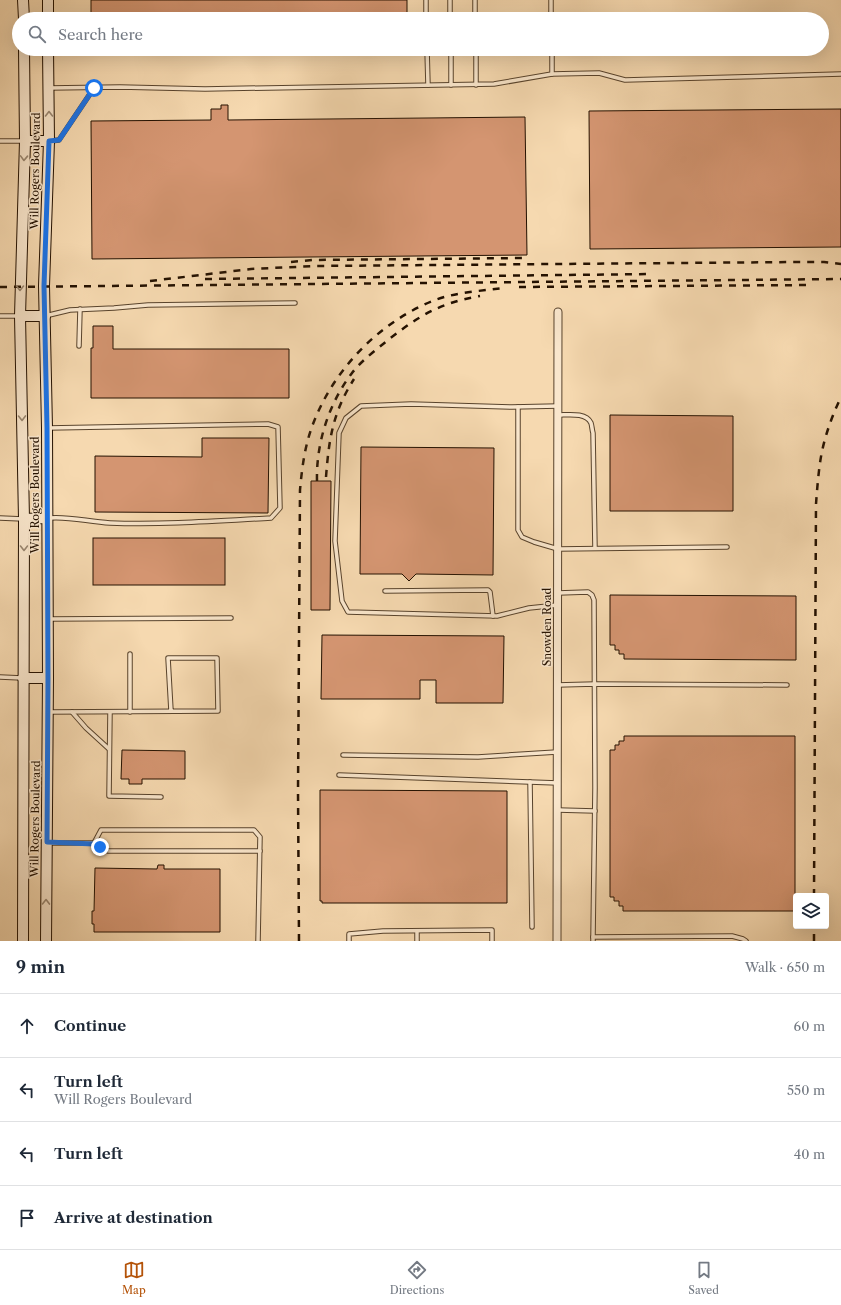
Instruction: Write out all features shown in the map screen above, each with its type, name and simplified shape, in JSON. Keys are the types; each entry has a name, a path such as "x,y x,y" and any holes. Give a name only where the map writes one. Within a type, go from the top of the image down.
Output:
{"main road":[{"path":"23,0 24,12"},
{"path":"48,0 48,12"},
{"name":"Will Rogers Boulevard","path":"23,941 24,519 20,316 25,141 24,56"},
{"name":"Will Rogers Boulevard","path":"46,941 48,619 47,428 44,286 49,141 48,56"},
{"path":"25,141 49,141"},
{"path":"20,316 45,316"},
{"path":"24,519 47,518"},
{"path":"23,678 48,678"}],"street":[{"name":"Snowden Road","path":"557,941 558,312"}],"lane":[{"path":"426,0 426,12"},
{"path":"450,0 450,12"},
{"path":"475,0 475,12"},
{"path":"551,0 551,12"},
{"path":"427,56 428,85"},
{"path":"451,56 451,85"},
{"path":"476,56 476,85"},
{"path":"552,56 552,74"},
{"path":"49,88 205,89 476,85 494,84 552,74 599,73 625,80 841,74"},
{"path":"49,141 59,140 94,88"},
{"path":"0,141 25,141"},
{"path":"45,316 70,310 148,305 295,303"},
{"path":"79,346 80,309"},
{"path":"0,316 20,316"},
{"path":"558,406 518,407 411,404 360,406 346,418 339,433 335,541 342,601 348,612 497,616 529,608 558,605"},
{"path":"518,407 518,530 522,537 558,549 728,547"},
{"path":"558,415 580,415 588,419 591,423 593,433 595,548"},
{"path":"47,428 268,424 278,427 280,508 271,518 178,523 108,523 60,517 47,518"},
{"path":"0,518 24,519"},
{"path":"385,591 488,590 490,592 493,616"},
{"path":"558,593 588,592 592,595 594,600 595,811 593,939 654,939 732,936 746,941"},
{"path":"48,619 231,618"},
{"path":"130,654 130,712"},
{"path":"48,712 218,711 217,658 168,658 171,711"},
{"path":"0,677 23,678"},
{"path":"558,685 787,684"},
{"path":"72,712 86,728 110,749"},
{"path":"110,712 109,796 161,797"},
{"path":"343,755 478,757 558,752"},
{"path":"339,775 558,783"},
{"path":"530,782 532,927"},
{"path":"558,810 595,811"},
{"path":"94,844 102,830 254,830 260,837 258,941"},
{"path":"47,842 94,844 108,851 260,852"},
{"path":"349,941 349,934 384,931 492,930 492,941"},
{"path":"417,931 417,941"},
{"path":"704,936 704,941"}],"building":[{"path":"91,0 407,0 407,12 91,12"},
{"path":"221,105 228,105 228,120 525,117 527,255 92,259 91,121 211,120 211,109 221,109"},
{"path":"841,109 841,247 590,249 589,111"},
{"path":"93,326 113,326 113,349 289,349 289,398 91,398 91,348 93,348"},
{"path":"610,415 733,416 733,511 610,511"},
{"path":"202,438 269,438 268,513 95,512 95,456 202,457"},
{"path":"361,447 494,448 493,575 416,574 409,581 402,574 360,574"},
{"path":"311,481 331,481 330,610 311,610"},
{"path":"93,538 225,538 225,585 93,585"},
{"path":"610,595 796,596 796,660 624,659 624,654 619,654 619,650 615,650 615,645 610,645"},
{"path":"322,635 504,636 503,703 436,703 436,680 420,680 420,699 321,699"},
{"path":"624,736 795,736 795,893 793,893 793,911 623,911 623,906 619,906 619,901 614,901 614,897 610,897 610,750 615,750 615,745 619,745 619,741 624,741"},
{"path":"122,750 185,751 185,779 142,779 142,784 129,784 129,779 121,779"},
{"path":"320,790 507,791 507,903 322,903 322,901 320,901"},
{"path":"158,865 164,865 164,869 220,869 220,932 94,932 94,924 92,924 92,911 94,911 95,868 157,869"}],"railway":[{"path":"291,262 312,260 527,258"},
{"path":"150,281 251,269 315,266 797,262 824,262 841,264"},
{"path":"205,279 653,274"},
{"path":"0,287 841,279"},
{"path":"519,287 811,285"},
{"path":"299,941 298,791 300,490 304,456 310,432 322,404 333,385 346,366 377,334 415,309 443,297 503,288"},
{"path":"317,481 319,452 326,424 337,397 356,368 369,355 388,340 431,311 453,302 480,296"},
{"path":"326,477 333,426 341,403 354,379"},
{"path":"814,893 816,504 819,468 823,446 841,397"},
{"path":"814,929 814,941"}],"route":[{"path":"94,88 59,140 49,141 44,286 47,428 47,842 94,844 100,847"}]}
